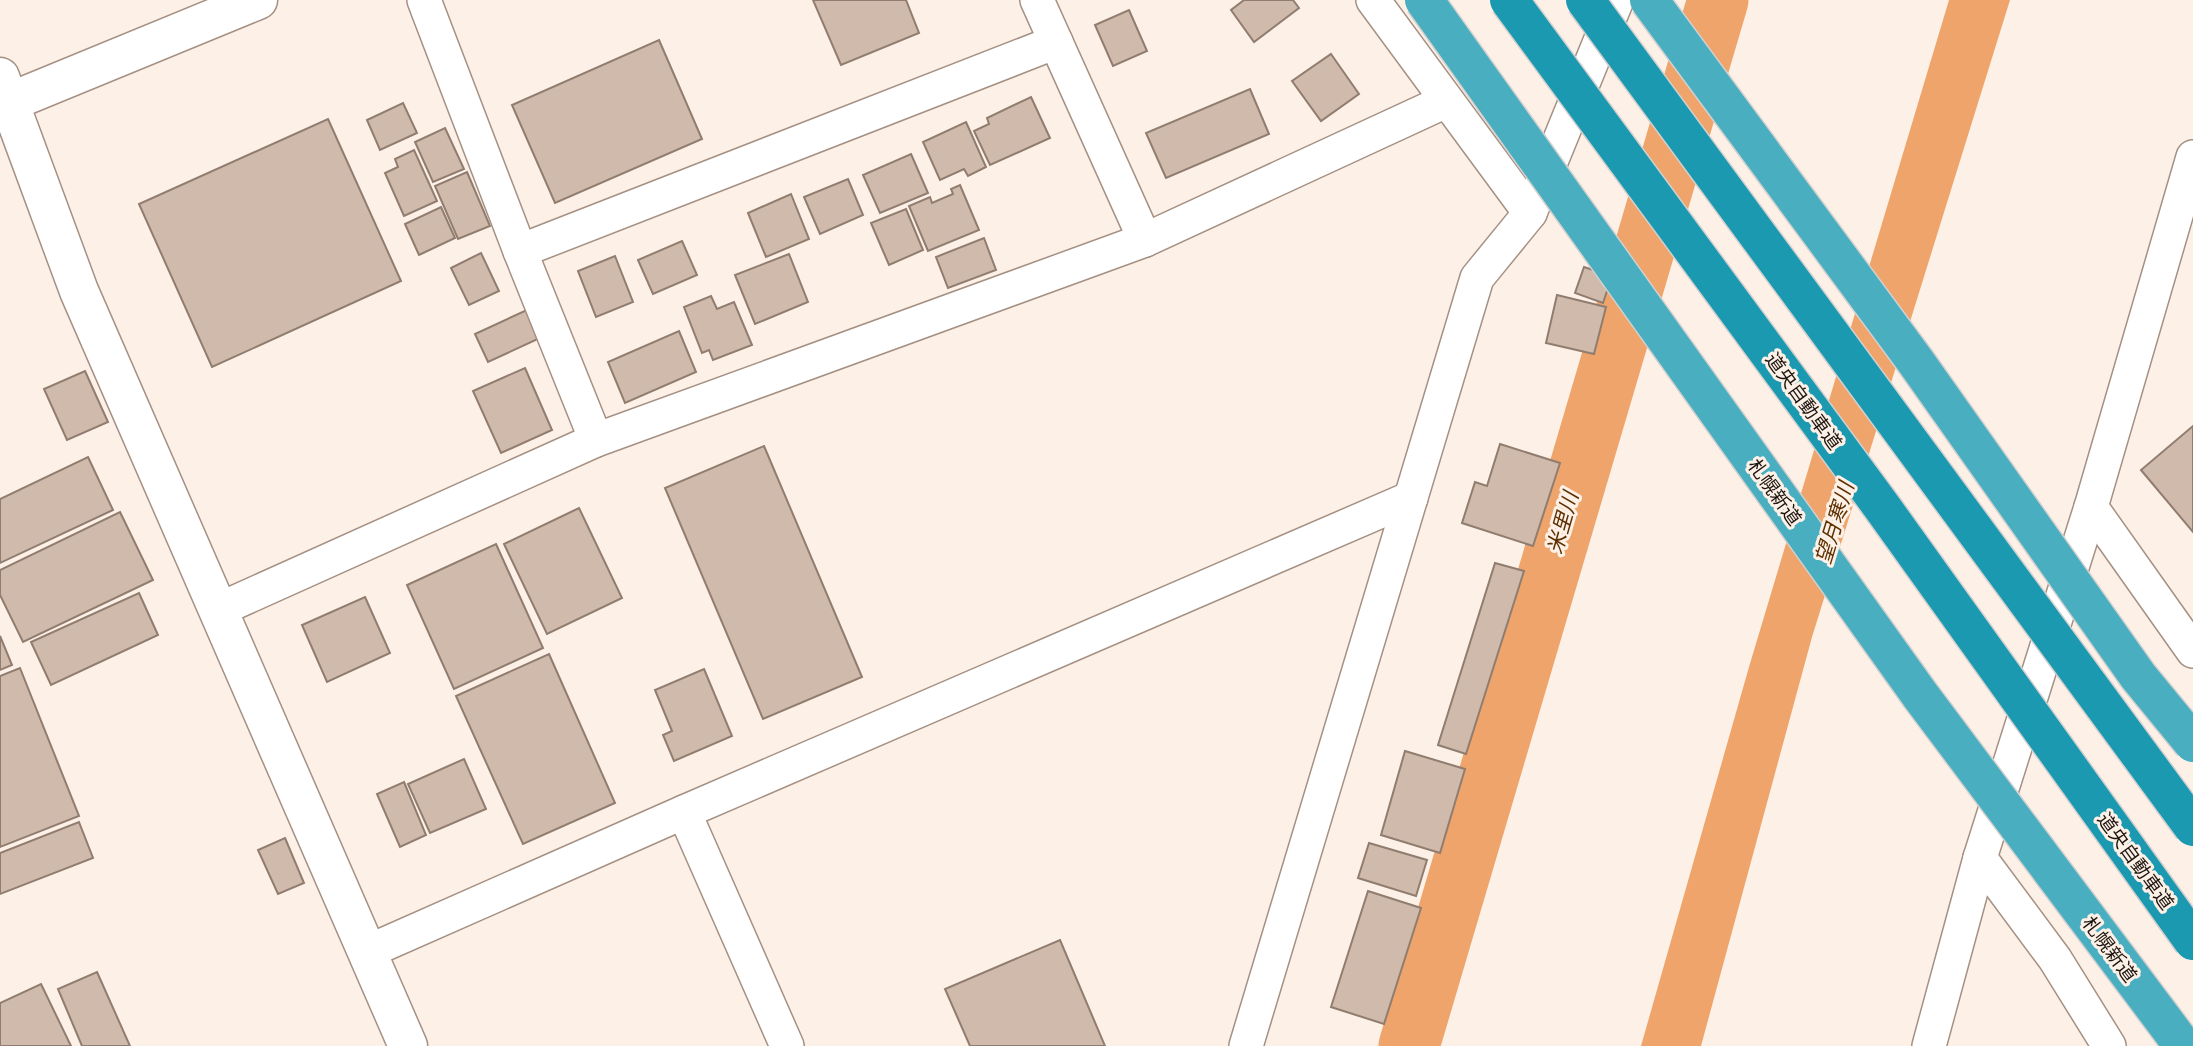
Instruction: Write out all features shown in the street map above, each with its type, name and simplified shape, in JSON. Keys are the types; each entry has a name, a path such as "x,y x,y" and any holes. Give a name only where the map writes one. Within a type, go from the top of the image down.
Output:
{"highway":[{"name":"札幌新道","path":"1424,0 1920,695 2183,1046"},
{"name":"道央自動車道","path":"1509,0 1882,507 2193,941"},
{"path":"1585,0 2193,827"},
{"path":"1649,0 1916,362 2138,676 2193,743"}],"street":[{"path":"424,0 596,440"},
{"path":"1037,0 1145,240"},
{"path":"1373,0 1530,213"},
{"path":"1246,1046 1476,278 1530,213 1617,0"},
{"path":"249,2 3,95 79,291 408,1046"},
{"path":"520,251 1056,42"},
{"path":"218,610 596,440 1145,240 1446,101"},
{"path":"1929,1046 1980,858 2091,508 2193,157"},
{"path":"367,952 1411,498"},
{"path":"2091,508 2193,650"},
{"path":"684,812 787,1046"},
{"path":"1980,858 2055,959 2109,1046"}],"water":[{"name":"望月寒川","path":"1949,0 2010,0 1812,637 1701,1046 1641,1046 1749,667"}],"building":[{"path":"813,0 906,0 919,33 841,65"},
{"path":"1244,0 1293,0 1299,8 1254,42 1231,10"},
{"path":"1129,10 1147,51 1113,66 1095,25"},
{"path":"659,40 702,139 555,203 512,105"},
{"path":"1331,54 1359,94 1321,121 1292,81"},
{"path":"1250,89 1269,134 1166,178 1146,133"},
{"path":"1031,97 1050,138 990,165 974,131 989,124 987,118"},
{"path":"403,103 417,133 380,150 367,120"},
{"path":"328,119 401,281 212,367 139,204"},
{"path":"966,122 986,167 968,176 964,169 940,180 923,142"},
{"path":"445,128 464,169 433,182 415,142"},
{"path":"414,150 437,201 404,216 385,173 398,167 395,159"},
{"path":"911,154 928,193 880,213 863,175"},
{"path":"467,172 490,226 458,239 435,186"},
{"path":"848,179 863,215 820,234 804,197"},
{"path":"960,185 979,230 928,251 909,206 930,197 932,203 953,194 951,189"},
{"path":"791,194 809,239 766,257 748,213"},
{"path":"441,207 455,238 419,255 405,224"},
{"path":"906,209 923,250 889,265 871,223"},
{"path":"984,238 996,270 948,288 936,257"},
{"path":"682,241 697,275 653,294 638,260"},
{"path":"481,253 499,291 469,305 451,268"},
{"path":"789,254 808,302 755,324 735,275"},
{"path":"615,256 633,302 596,317 578,271"},
{"path":"1584,267 1612,276 1603,303 1575,293"},
{"path":"1557,295 1606,307 1594,354 1546,343"},
{"path":"711,296 717,309 734,302 752,345 713,360 709,350 702,353 684,307"},
{"path":"529,309 542,337 488,362 475,334"},
{"path":"679,331 696,372 625,403 608,362"},
{"path":"525,368 552,430 501,453 473,391"},
{"path":"85,371 108,422 67,440 44,389"},
{"path":"2193,426 2193,532 2141,470"},
{"path":"1500,444 1560,463 1533,546 1462,523 1475,482 1487,486"},
{"path":"764,446 862,677 763,719 665,488"},
{"path":"88,457 113,510 0,563 0,499"},
{"path":"579,508 622,598 547,634 504,544"},
{"path":"120,512 153,580 23,642 0,595 0,570"},
{"path":"496,544 543,648 454,689 407,585"},
{"path":"1495,563 1524,571 1466,754 1438,745"},
{"path":"139,593 158,635 51,685 31,642"},
{"path":"365,597 390,653 327,682 302,625"},
{"path":"0,636 12,665 0,670"},
{"path":"549,654 615,803 523,844 456,696"},
{"path":"20,668 79,816 0,847 0,676"},
{"path":"704,669 732,736 674,761 663,735 672,731 655,690"},
{"path":"1405,751 1465,769 1440,853 1381,835"},
{"path":"464,759 486,809 430,833 408,784"},
{"path":"404,782 426,835 400,847 377,794"},
{"path":"79,822 93,858 0,894 0,853"},
{"path":"285,838 304,883 278,894 258,850"},
{"path":"1369,843 1427,860 1416,896 1358,878"},
{"path":"1368,891 1421,908 1384,1024 1331,1007"},
{"path":"1060,940 1105,1046 970,1046 945,989"},
{"path":"97,972 130,1046 82,1046 58,989"},
{"path":"41,984 71,1046 0,1046 0,1003"}],"waterway":[{"name":"米里川","path":"1409,1046 1718,0"}]}
